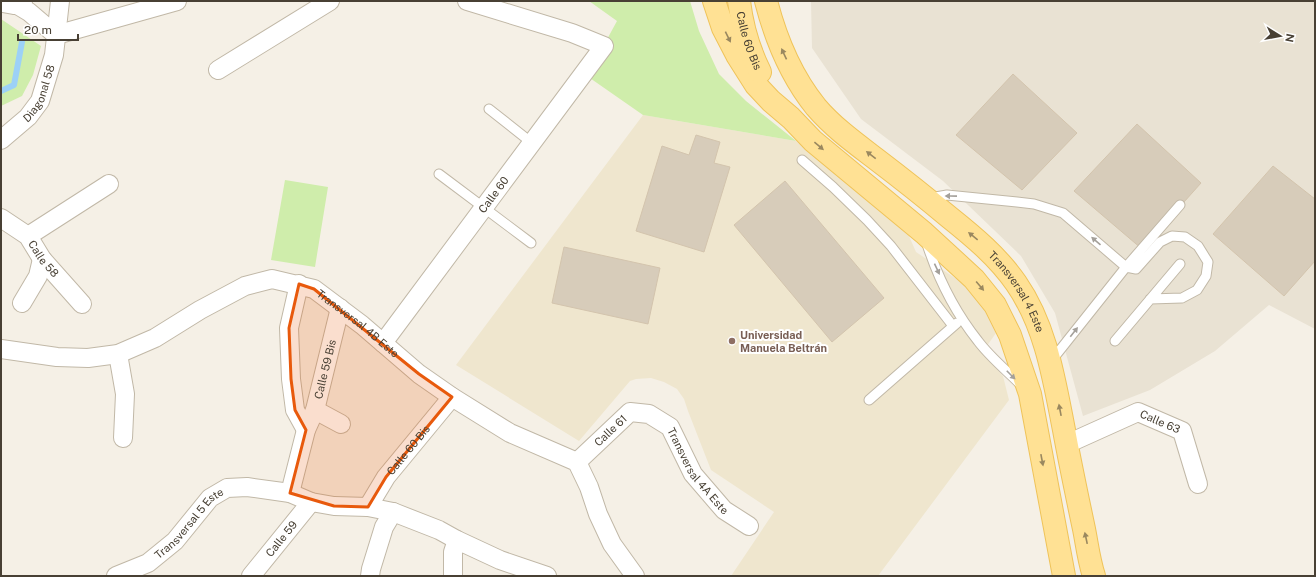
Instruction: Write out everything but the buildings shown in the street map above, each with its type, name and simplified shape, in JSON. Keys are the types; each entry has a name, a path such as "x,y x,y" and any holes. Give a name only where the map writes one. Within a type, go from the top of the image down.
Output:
{"main road":[{"path":"714,1 723,28 737,55 756,85 771,101 791,118"},
{"name":"Calle 60 Bis","path":"739,1 741,17 749,46 759,70 769,89 791,118"},
{"name":"Transversal 4 Este","path":"766,1 778,42 789,66 802,88 817,107 833,124 861,148 926,198 978,241 998,260 1016,282 1032,308 1050,363 1094,576"},
{"name":"Transversal 4 Este","path":"791,118 813,141 924,233 974,279 995,305 1010,335 1030,394 1064,576"}],"street":[{"name":"Diagonal 58","path":"1,140 28,118 40,101 54,55 60,1"},
{"path":"13,2 29,12 56,35 177,1"},
{"path":"218,70 330,1"},
{"name":"Calle 60","path":"383,343 604,46 572,33 467,1"},
{"path":"28,236 109,184"},
{"name":"Calle 58","path":"1,218 28,236 42,259 82,304"},
{"path":"22,303 38,276 42,259"},
{"name":"Transversal 4B Este","path":"1,349 57,357 88,358 118,354 155,338 200,310 245,286 272,279 299,284 314,289 340,308 419,374 452,397 510,433 576,462"},
{"path":"299,284 289,328 291,379 295,410 306,430 290,493 311,502 334,506 368,507 392,512 439,530 500,560 547,576"},
{"name":"Calle 59 Bis","path":"306,430 315,410 340,308"},
{"path":"118,354 125,394 123,438"},
{"name":"Calle 60 Bis","path":"368,507 386,477 452,397"},
{"path":"315,410 341,424"},
{"name":"Calle 61","path":"576,462 630,412 649,414"},
{"name":"Calle 63","path":"1067,444 1138,412 1182,431 1198,484"},
{"name":"Transversal 4A Este","path":"649,414 670,427 693,474 724,510 749,526"},
{"path":"576,462 589,487 598,514 612,544 635,576"},
{"name":"Transversal 5 Este","path":"116,576 148,563 175,541 210,498 227,488 246,487 290,493"},
{"name":"Calle 59","path":"250,576 311,502"},
{"path":"370,576 384,527 392,512"},
{"path":"453,576 453,552 457,540"}],"lane":[{"path":"488,109 532,143"},
{"path":"802,160 833,187 891,246 953,326"},
{"path":"440,174 531,243"},
{"path":"926,198 947,195 980,198 1034,204 1063,212 1126,267 1136,269 1160,242 1172,236 1185,237 1198,246 1208,262 1206,276 1197,290 1182,298 1150,299"},
{"path":"1050,363 1126,267 1180,205"},
{"path":"924,233 934,264 962,318 984,349 1030,394"},
{"path":"1115,341 1180,264"},
{"path":"869,400 962,318"}],"highlighted area":[{"path":"299,284 314,289 419,374 452,397 386,477 368,507 334,506 290,493 306,430 295,410 291,379 289,328"}],"shaded area":[{"path":"811,1 1315,1 1315,329 1269,305 1215,351 1150,390 1083,416 1055,313 1021,256 943,181 861,119 812,48"},
{"name":"Universidad Manuela Beltrán","path":"643,115 796,141 909,236 916,252 967,286 986,310 996,333 982,353 1003,376 1009,400 878,576 731,576 774,512 711,470 684,399 677,389 664,382 651,378 630,381 579,441 456,365"}],"green space":[{"path":"589,1 690,1 699,31 719,74 746,101 796,141 643,115 587,76 617,21"},
{"path":"1,19 41,46 33,75 22,96 1,106"},
{"path":"285,180 328,187 315,267 271,260"}],"waterway":[{"path":"1,91 14,85 22,42"}],"place":[{"name":"Universidad Manuela Beltrán","path":"732,341"}]}
